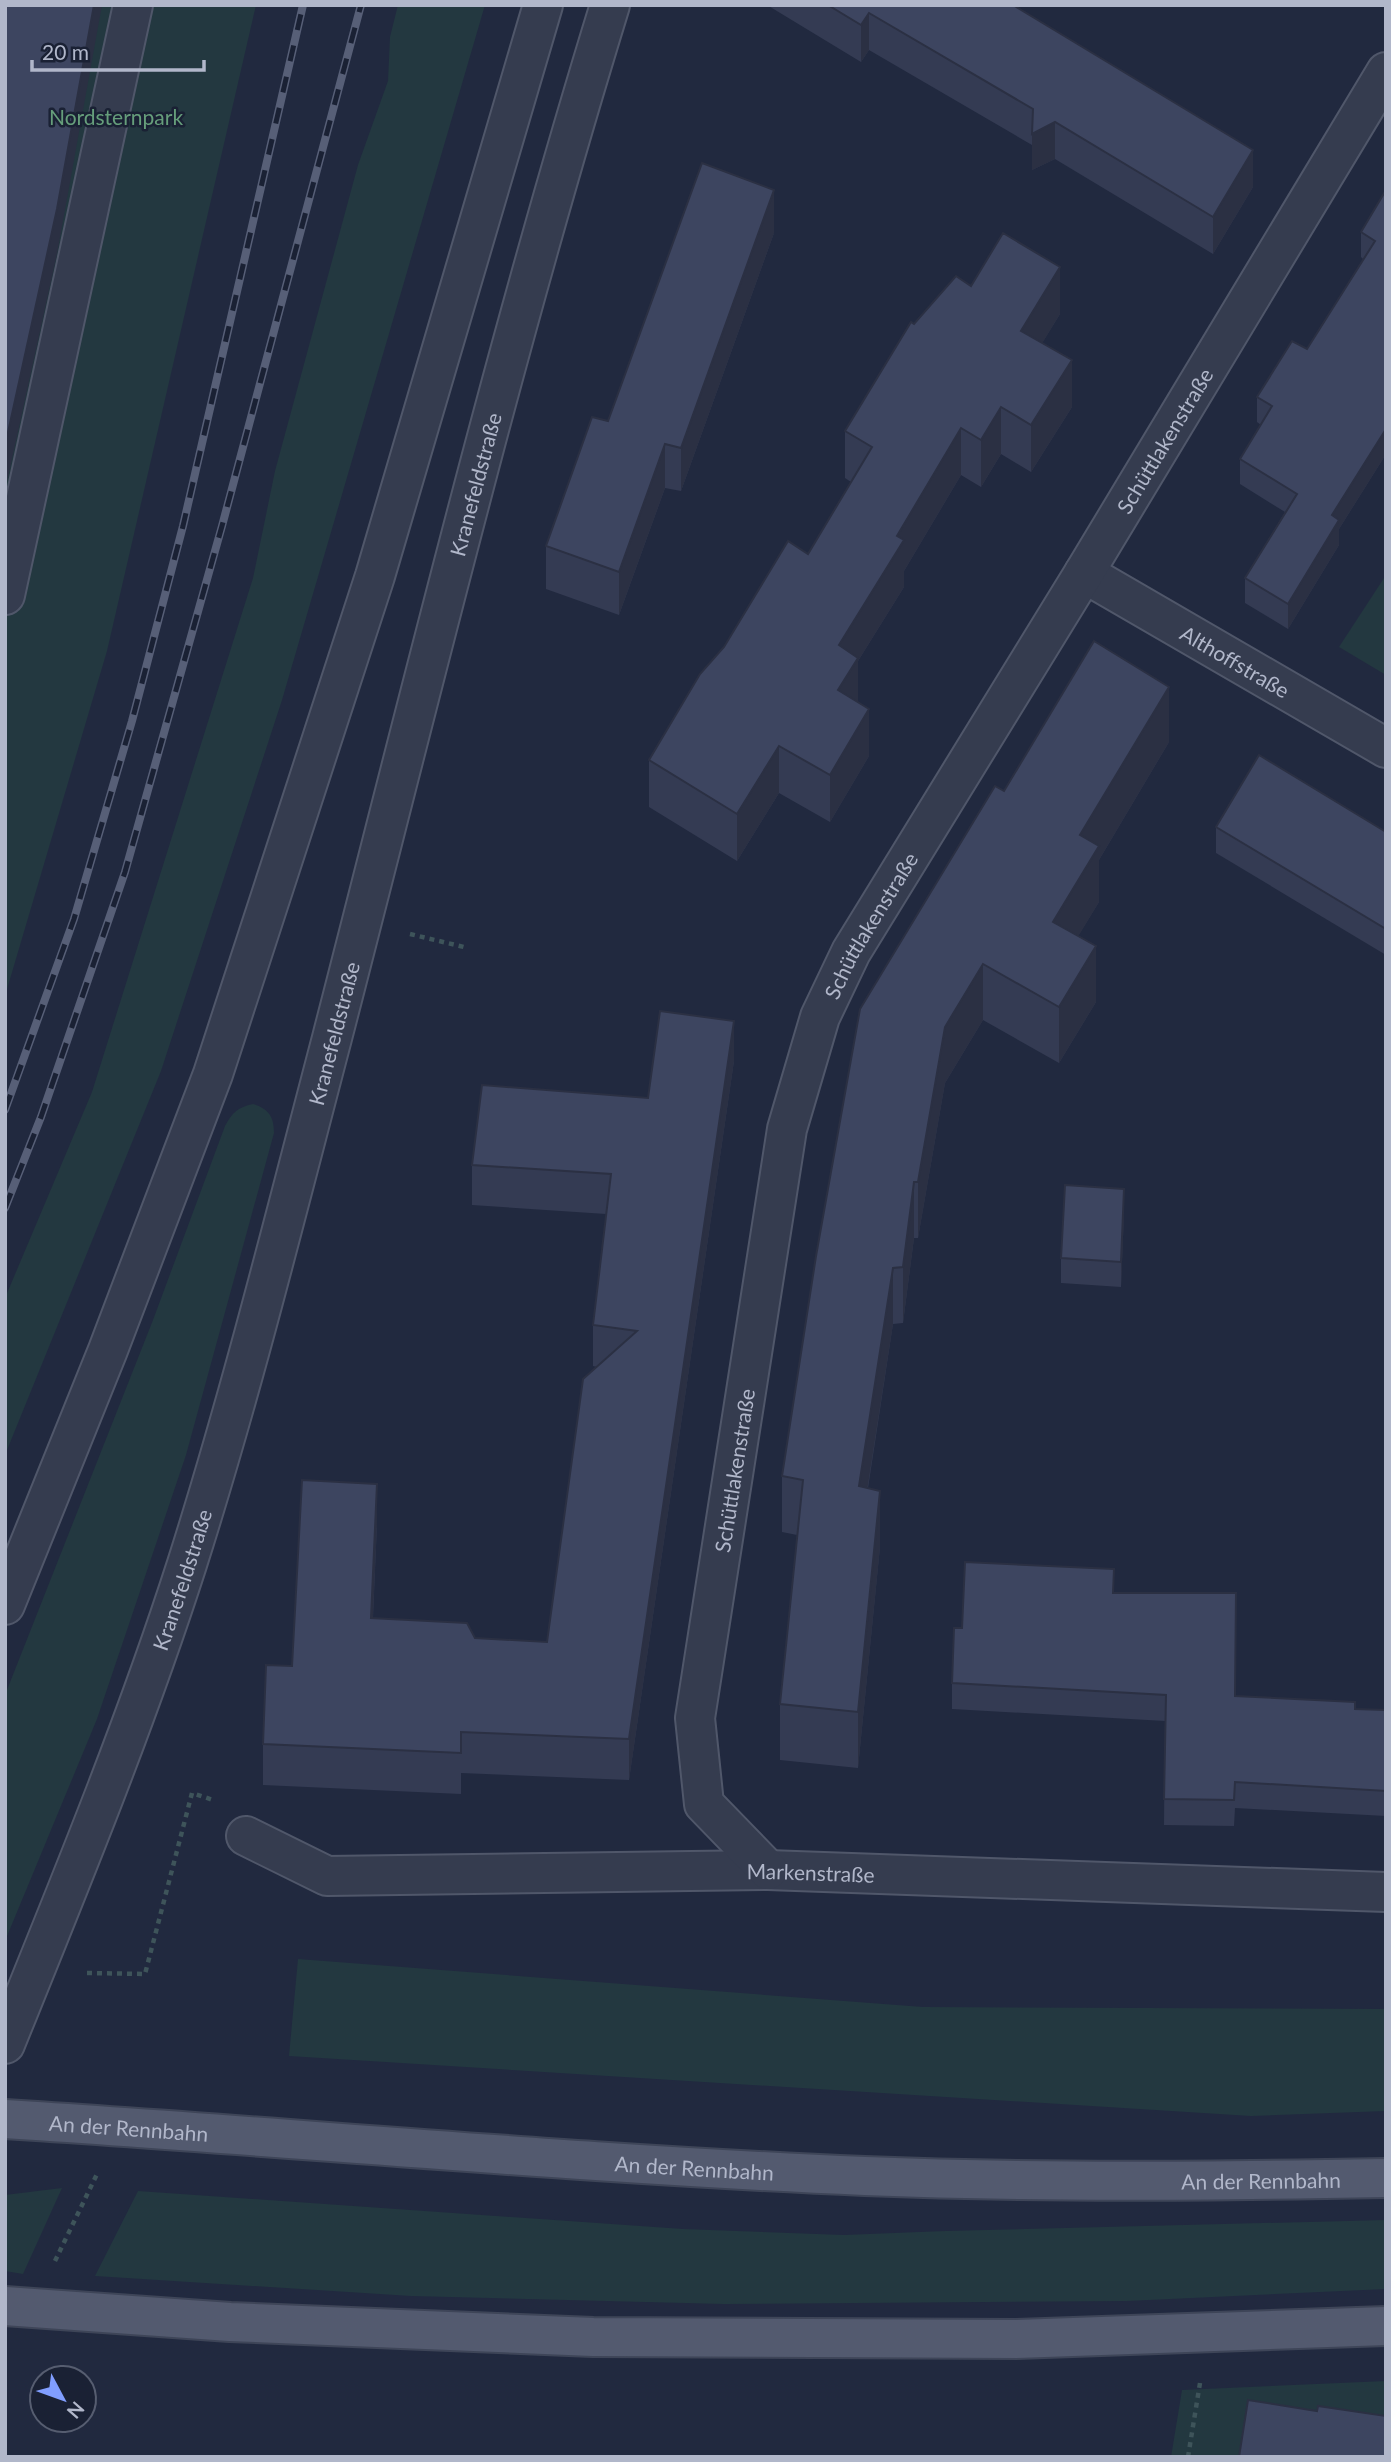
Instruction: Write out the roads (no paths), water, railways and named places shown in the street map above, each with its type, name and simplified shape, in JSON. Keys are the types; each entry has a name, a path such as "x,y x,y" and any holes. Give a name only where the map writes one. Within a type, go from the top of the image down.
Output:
{"main road":[{"name":"An der Rennbahn","path":"5,2119 460,2152 866,2176 1132,2182 1386,2178"},
{"path":"19,2307 230,2322 593,2337 1016,2339 1386,2326"}],"street":[{"path":"5,595 133,5"},
{"path":"5,1605 108,1350 213,1074 375,576 543,5"},
{"name":"Kranefeldstraße","path":"5,2044 134,1713 186,1565 229,1418 361,923 491,416 610,5"},
{"name":"Schüttlakenstraße","path":"768,1870 704,1804 695,1718 787,1129 820,1017 852,952 1386,72"},
{"name":"Althoffstraße","path":"1084,572 1386,748"},
{"name":"Markenstraße","path":"246,1836 327,1876 768,1870 1386,1892"}],"railway":[{"path":"5,1110 74,919 132,721 183,526 303,5"},
{"path":"5,1208 41,1117 125,872 222,526 361,5"}],"park label":[{"name":"Nordsternpark","path":"116,116"}]}
